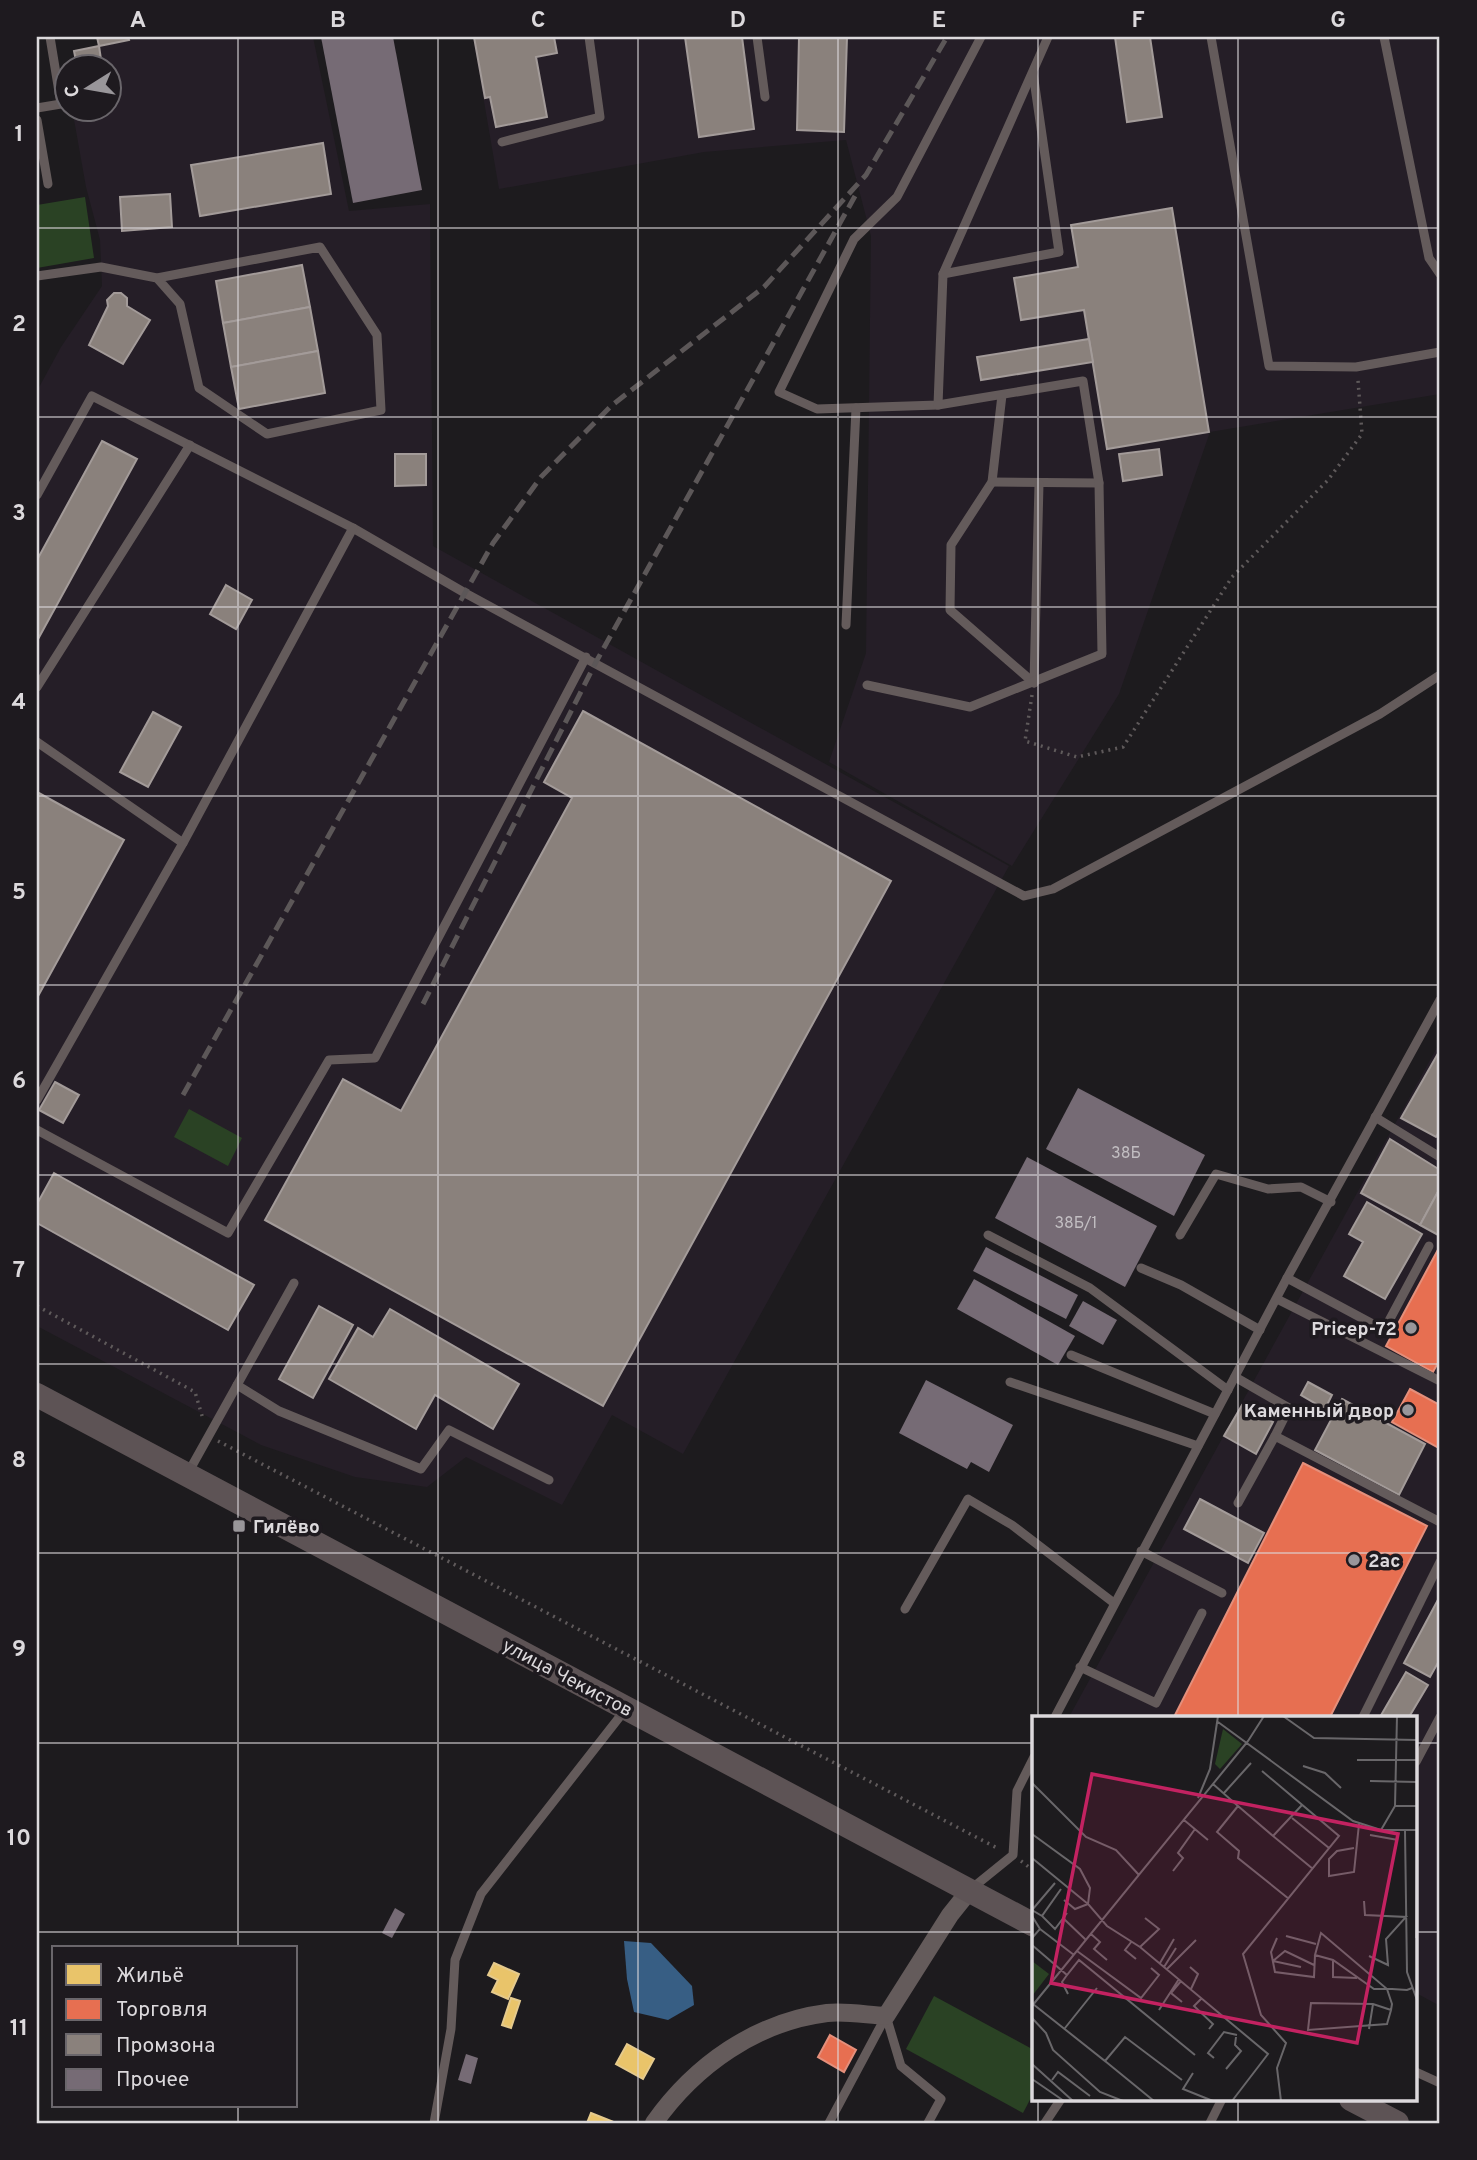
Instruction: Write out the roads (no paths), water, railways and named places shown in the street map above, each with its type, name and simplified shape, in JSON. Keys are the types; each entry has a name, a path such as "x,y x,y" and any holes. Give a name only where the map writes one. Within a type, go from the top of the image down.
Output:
{"main road":[{"path":"37,1395 102,1430"},
{"path":"37,1410 102,1430"},
{"name":"улица Чекистов","path":"102,1430 1032,1924"},
{"path":"1353,2100 1380,2114"}],"street":[{"path":"654,2123 696,2076 733,2045 779,2023 829,2013 886,2016 970,1890"}],"lane":[{"path":"37,108 61,104 50,37"},
{"path":"502,142 600,117 589,37"},
{"path":"757,37 765,97"},
{"path":"867,685 970,707 1102,654 1099,483 1083,381 938,405 856,408 817,409 779,392 854,239 897,197 981,37"},
{"path":"938,405 943,274 1048,37"},
{"path":"1212,37 1269,366 1356,368 1440,352"},
{"path":"1384,37 1429,258 1440,274"},
{"path":"943,274 1059,252 1033,72"},
{"path":"37,120 48,184"},
{"path":"37,276 101,267 156,278 320,247 377,335 381,410 267,434 199,388 180,304 156,278"},
{"path":"1002,395 992,482 951,545 950,610 1034,682"},
{"path":"37,495 92,396 354,528 465,593 1024,896 1053,889 1380,713 1440,676"},
{"path":"846,625 856,408"},
{"path":"37,687 190,445"},
{"path":"992,482 1099,483"},
{"path":"1034,682 1040,484"},
{"path":"37,1100 183,843 354,528"},
{"path":"37,1130 228,1233 329,1060 375,1058 586,657"},
{"path":"37,742 183,843"},
{"path":"1056,1716 1287,1278 1440,1000"},
{"path":"1375,1117 1440,1157"},
{"path":"1180,1235 1216,1174 1268,1189 1301,1187 1331,1202"},
{"path":"988,1235 1090,1288 1228,1390"},
{"path":"1287,1278 1384,1330 1429,1246"},
{"path":"1141,1268 1181,1285 1260,1330"},
{"path":"187,1475 294,1283"},
{"path":"1277,1299 1440,1381"},
{"path":"1071,1355 1215,1414"},
{"path":"1235,1377 1289,1408 1238,1503"},
{"path":"1010,1382 1198,1446"},
{"path":"237,1385 279,1411 421,1469 449,1430 549,1480"},
{"path":"1275,1436 1440,1522"},
{"path":"905,1609 968,1499 1012,1525 1114,1603"},
{"path":"1142,1551 1222,1593"},
{"path":"1364,1716 1440,1563"},
{"path":"1080,1667 1156,1703 1202,1613"},
{"path":"434,2123 451,2029 454,1960 481,1894 626,1708"},
{"path":"1418,1758 1440,1717"},
{"path":"970,1890 1013,1855 1017,1791 1032,1762"},
{"path":"829,2123 886,2016"},
{"path":"886,2016 901,2066 941,2099 928,2123"},
{"path":"1418,2073 1440,2083"},
{"path":"1045,2123 1060,2100"},
{"path":"1210,2123 1222,2100"}],"water":[{"path":"624,1941 651,1943 692,1986 694,2005 668,2020 634,2012 627,1979"}],"railway":[{"path":"183,1095 493,543 541,477 611,406 764,287 866,175 947,37"},
{"path":"423,1004 596,662 855,196"}],"place":[{"name":"Pricep-72","path":"1411,1328"},
{"name":"Каменный двор","path":"1408,1410"},
{"name":"Гилёво","path":"239,1526"},
{"name":"2ас","path":"1354,1560"}]}
